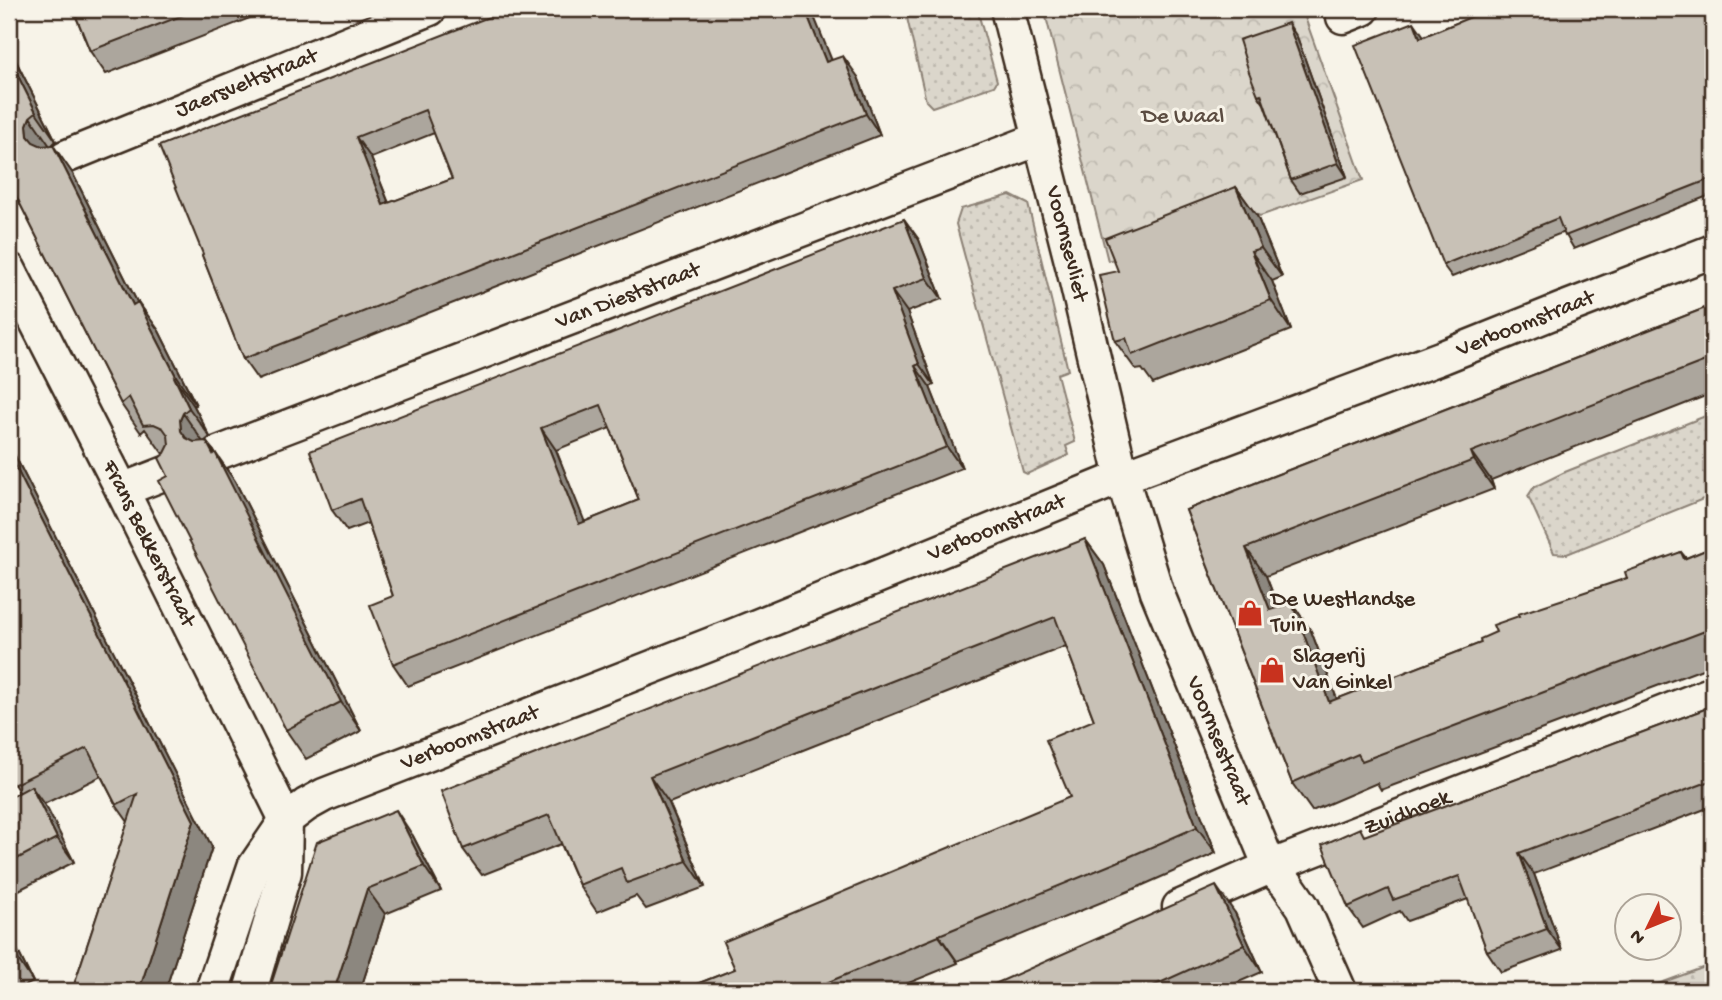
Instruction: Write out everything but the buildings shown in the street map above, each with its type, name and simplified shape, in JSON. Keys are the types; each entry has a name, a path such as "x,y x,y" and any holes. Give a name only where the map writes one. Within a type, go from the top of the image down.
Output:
{"street":[{"name":"Jaersveltstraat","path":"65,157 430,9"},
{"name":"Voornsevliet","path":"1007,9 1074,272 1122,477"},
{"name":"Van Dieststraat","path":"218,453 1039,139"},
{"name":"Verboomstraat","path":"286,820 324,795 737,634 1122,477 1430,362 1713,251"},
{"name":"Frans Bekkerstraat","path":"9,269 286,820 285,872 250,991"},
{"path":"122,490 171,471"},
{"name":"Voornsestraat","path":"1122,477 1157,592 1270,867 1287,884 1303,907 1340,991"},
{"name":"Zuidhoek","path":"1147,921 1270,867 1713,693"},
{"path":"212,991 254,867 286,820"}],"green space":[{"path":"905,9 977,9 997,81 994,86 932,107 926,101"},
{"name":"De Waal","path":"1044,9 1302,9 1363,180 1260,216 1244,209 1108,261"},
{"path":"1010,195 1028,204 1068,370 1057,374 1075,442 1066,446 1069,455 1027,474 1023,472 956,224 961,209"},
{"path":"1713,413 1713,495 1567,554 1554,553 1528,496 1534,487"},
{"path":"1713,964 1713,991 1639,991"}],"place":[{"name":"De Westlandse Tuin","path":"1250,613"},
{"name":"Slagerij Van Ginkel","path":"1272,670"}]}
